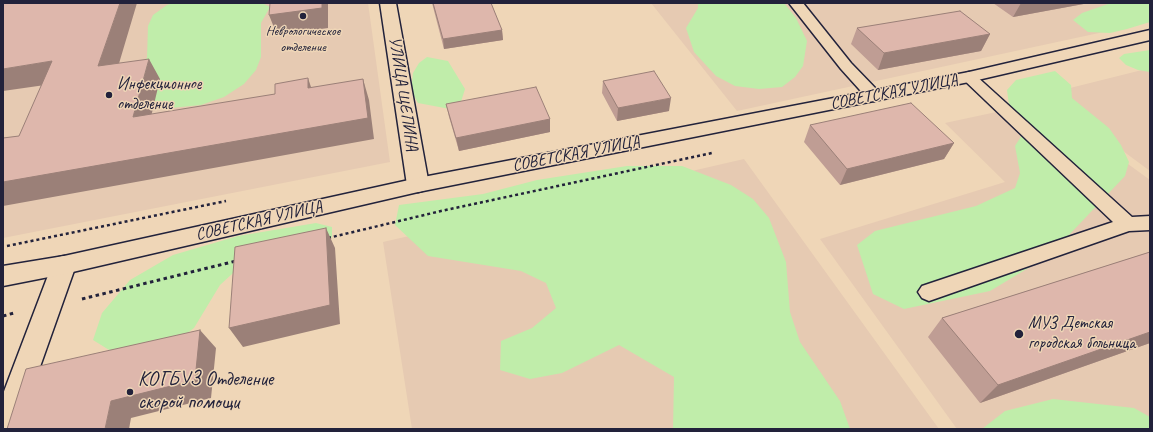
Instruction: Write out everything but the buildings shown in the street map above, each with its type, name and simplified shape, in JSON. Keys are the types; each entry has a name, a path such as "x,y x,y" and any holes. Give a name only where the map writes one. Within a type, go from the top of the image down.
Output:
{"main road":[{"name":"УЛИЦА ЩЕПИНА","path":"388,3 418,185"},
{"name":"СОВЕТСКАЯ УЛИЦА","path":"3,276 64,265 418,185 969,77 1150,35"},
{"path":"4,429 64,265"}],"lane":[{"path":"796,3 846,66 874,96"},
{"path":"969,77 1128,224"},
{"path":"929,292 1128,224 1150,223"}],"path":[{"path":"326,239 441,211 719,152"},
{"path":"3,247 228,200"},
{"path":"3,316 49,307 241,260"}],"shaded area":[{"path":"3,3 368,3 390,162 3,238"},
{"path":"651,3 1150,3 1150,22 737,111"},
{"path":"1150,68 1150,171 1046,94"},
{"name":"МУЗ Детская городская больница","path":"1043,102 1150,180 1150,429 957,429 820,239 1005,182 945,123"},
{"path":"744,159 939,429 412,429 383,242"}],"green space":[{"path":"173,3 262,3 270,7 261,23 261,57 256,70 244,84 224,97 201,105 141,111 130,70 147,58 148,26 153,15 167,5"},
{"path":"698,3 784,3 796,18 807,41 803,66 795,77 782,87 759,89 735,86 716,76 694,52 686,28 698,8"},
{"path":"1111,3 1150,3 1150,22 1110,33 1088,32 1073,20 1082,13"},
{"path":"1150,50 1150,72 1138,70 1126,65 1119,58 1124,54"},
{"path":"427,57 448,61 465,89 460,105 450,109 418,103 411,91 413,73 419,63"},
{"path":"1055,71 1071,85 1072,98 1109,128 1121,145 1129,162 1125,176 1050,255 990,291 904,309 873,294 857,245 875,231 976,206 1015,188 1020,173 1015,146 1027,127 1009,105 1007,90 1016,80"},
{"path":"627,166 682,166 731,185 753,199 769,218 786,262 790,312 800,342 840,401 850,429 673,429 674,377 619,345 562,373 530,379 500,370 501,341 532,328 556,308 546,283 521,271 428,256 395,225 399,205 483,194 537,180"},
{"path":"316,223 332,227 332,237 321,246 243,264 220,285 194,328 164,351 114,353 93,340 102,313 130,280 173,255 238,236"},
{"path":"1053,399 1134,408 1150,417 1150,429 982,429 1005,411"}],"place":[{"name":"Неврологическое отделение","path":"303,16"},
{"name":"Инфекционное отделение","path":"109,95"},
{"name":"МУЗ Детская городская больница","path":"1019,334"},
{"name":"КОГБУЗ Отделение скорой помощи","path":"130,392"}]}
